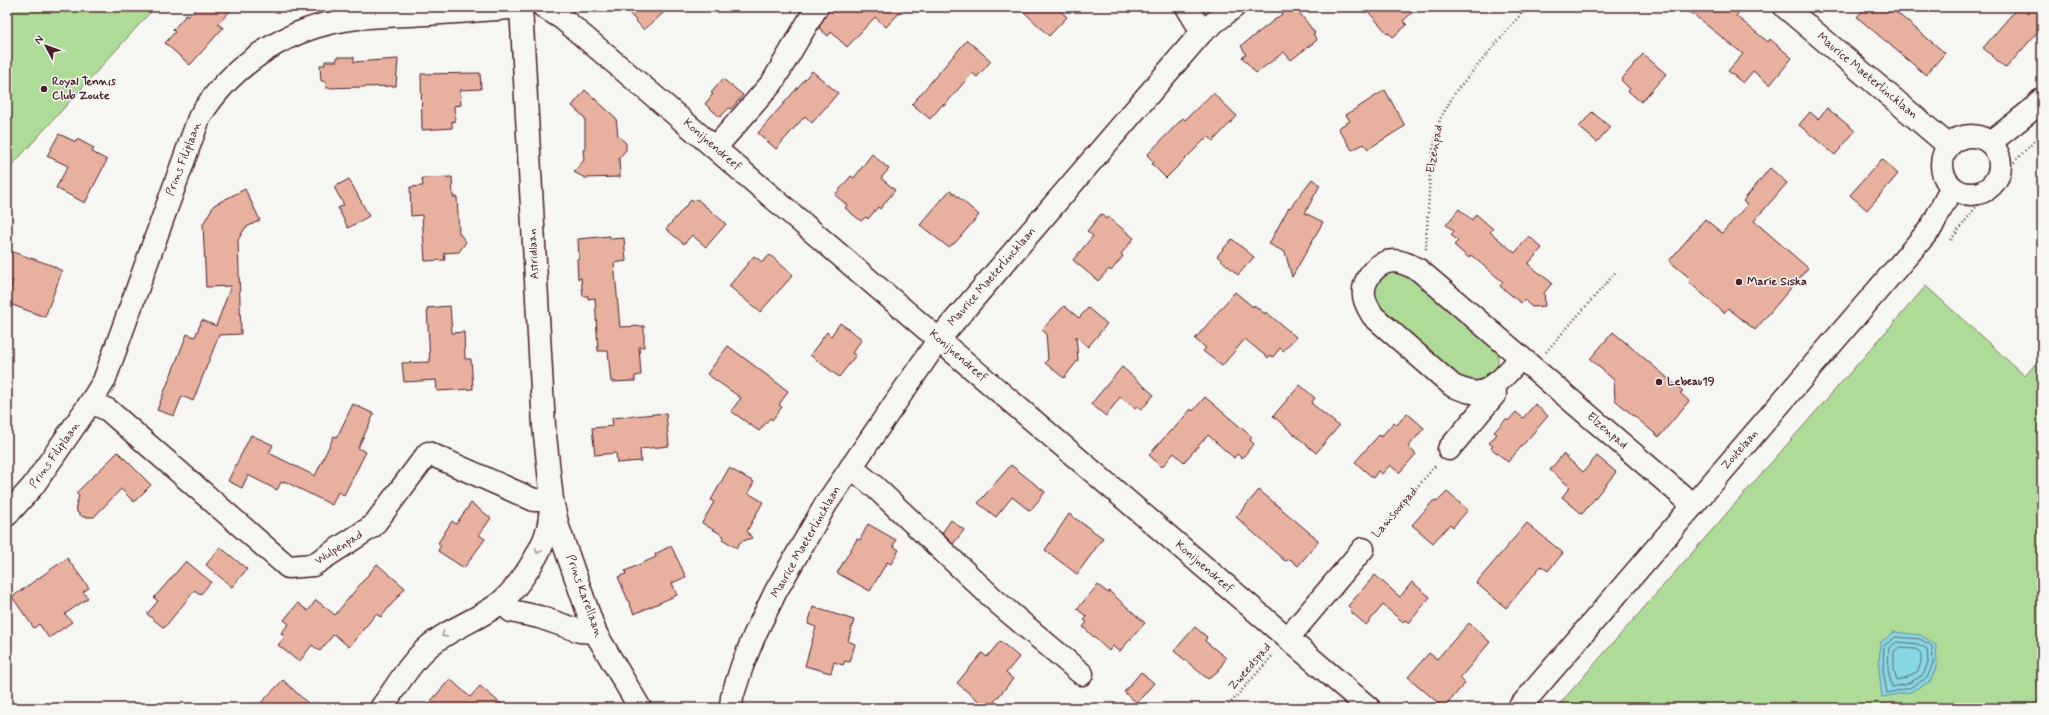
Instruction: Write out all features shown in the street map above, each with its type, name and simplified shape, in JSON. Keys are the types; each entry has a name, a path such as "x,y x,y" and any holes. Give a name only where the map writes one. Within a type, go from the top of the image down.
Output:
{"street":[{"name":"Prins Filiplaan","path":"11,504 34,486 104,381 199,118 210,100 238,71 266,49 306,30 339,21 520,7"},
{"name":"Astridlaan","path":"520,7 544,426 552,500"},
{"name":"Konijnendreef","path":"544,7 563,19 715,148 1369,708"},
{"path":"715,148 772,83 817,7"},
{"path":"1187,7 1202,32"},
{"name":"Maurice Maeterlincklaan","path":"731,708 732,697 754,634 776,590 826,504 850,467 939,339 1202,32 1234,7"},
{"name":"Maurice Maeterlincklaan","path":"1785,7 1949,146"},
{"path":"1990,143 2034,108 2042,98"},
{"path":"1969,136 1980,137 1990,143 1997,152 2000,163 1999,174 1993,184 1984,191 1973,194 1962,193 1952,187 1945,178 1942,167 1944,156 1949,146 1958,139 1969,136"},
{"name":"Zoutelaan","path":"1519,708 1931,228 1952,187"},
{"name":"Elzenpad","path":"1527,362 1480,392 1466,391 1453,386 1373,316 1367,307 1364,295 1365,284 1371,273 1381,264 1392,261 1402,262 1419,270 1527,362 1693,505"},
{"path":"1449,449 1495,394 1494,384"},
{"name":"Wulpenpad","path":"91,402 108,410 288,567 313,565 373,526 428,454 534,500 552,500"},
{"path":"850,467 875,487 997,602 1082,674"},
{"path":"381,708 413,661 427,647 443,636 502,602 520,581 531,566 548,529 552,500"},
{"name":"Prins Karellaan","path":"552,500 558,527 595,632 640,708"},
{"name":"Lamsoorpad","path":"1288,638 1363,549"},
{"path":"502,602 511,611 539,617 580,631 595,632"}],"path":[{"name":"Elzenpad","path":"1419,270 1426,263 1430,173 1433,149 1440,119 1456,91 1527,7"},
{"path":"1527,362 1616,272"},
{"name":"Lamsoorpad","path":"1363,549 1449,449"},
{"name":"Zweedspad","path":"1226,708 1288,638"},
{"path":"876,708 882,706 888,708"}],"green space":[{"name":"Royal Tennis Club Zoute","path":"7,7 155,7 7,171"},
{"path":"1402,268 1498,351 1498,364 1492,376 1482,383 1458,381 1378,311 1371,286 1376,277"},
{"path":"1926,286 2025,376 2042,356 2042,708 1556,708"}],"water":[{"path":"1894,632 1921,635 1936,645 1937,664 1931,681 1911,692 1882,697 1879,670 1880,643"}],"building":[{"path":"197,7 234,7 218,24 223,28 190,65 165,43 175,32 173,30 186,15 188,17"},
{"path":"624,7 670,7 644,30"},
{"path":"829,7 905,7 886,27 875,17 847,47 831,32 828,36 819,28"},
{"path":"1019,7 1056,7 1067,17 1049,36"},
{"path":"1291,7 1295,7 1315,33 1313,34 1317,40 1291,60 1284,52 1256,73 1242,57 1246,54 1241,46"},
{"path":"1364,7 1418,7 1403,21 1407,25 1393,37 1389,33 1388,34"},
{"path":"1684,7 1743,7 1736,16 1768,42 1770,39 1792,58 1770,85 1753,71 1743,83 1728,71 1743,54"},
{"path":"1866,7 1890,7 1945,53 1926,75 1857,17"},
{"path":"2018,7 2042,7 2042,27 2006,68 1983,48"},
{"path":"967,40 991,61 977,77 972,73 944,106 943,104 930,119 912,104"},
{"path":"1643,54 1666,74 1641,102 1628,91 1630,89 1621,80"},
{"path":"337,57 354,57 354,62 398,59 396,86 326,88 325,81 321,81 320,65 325,65 325,61 337,61"},
{"path":"812,71 838,93 812,123 805,116 776,149 758,133"},
{"path":"480,73 481,89 460,90 461,105 454,106 455,122 452,121 452,128 422,130 421,74"},
{"path":"723,79 743,95 731,109 729,108 720,117 705,104 713,94 711,93"},
{"path":"585,90 616,118 618,136 626,143 626,150 619,158 620,177 585,178 574,172 584,160 583,150 585,149 585,118 572,106"},
{"path":"1385,90 1405,126 1368,149 1364,144 1352,150 1338,128 1350,121 1346,115"},
{"path":"1213,93 1237,116 1213,141 1208,136 1166,178 1152,164 1154,162 1147,155 1183,118 1185,120"},
{"path":"1827,108 1855,131 1835,155 1799,125 1810,112 1818,119"},
{"path":"1592,112 1610,127 1597,142 1579,127"},
{"path":"59,134 76,142 77,139 94,148 92,152 107,160 85,203 56,188 68,166 47,156"},
{"path":"872,154 889,169 881,178 895,190 880,209 878,207 868,219 866,217 861,221 845,208 847,205 835,195 851,176 854,178"},
{"path":"1882,159 1898,174 1867,210 1850,195"},
{"path":"1770,168 1787,183 1754,221 1808,268 1755,330 1728,308 1724,313 1689,282 1691,279 1669,261 1705,219 1722,233 1747,205 1743,201"},
{"path":"452,177 453,197 457,197 459,233 466,242 459,252 444,253 445,260 425,261 422,215 411,216 410,187 423,186 422,178"},
{"path":"349,179 369,216 348,228 338,208 344,205 334,187"},
{"path":"1312,179 1320,185 1305,213 1323,222 1292,277 1285,252 1269,244 1289,207 1290,208"},
{"path":"245,189 260,220 245,228 238,240 241,334 219,335 193,401 182,396 174,416 157,410 187,334 195,337 202,320 216,326 231,286 206,287 203,224 214,205"},
{"path":"950,190 979,215 955,243 948,247 920,225"},
{"path":"697,199 726,224 706,247 692,235 684,244 666,229 691,200 694,202"},
{"path":"1459,209 1472,220 1476,214 1493,229 1490,232 1515,253 1529,236 1542,248 1528,264 1552,283 1544,293 1545,306 1532,307 1524,300 1521,303 1500,286 1503,282 1471,255 1469,258 1454,245 1458,241 1451,235 1454,231 1446,225"},
{"path":"1101,214 1106,219 1108,217 1134,238 1121,254 1123,256 1111,271 1109,269 1098,281 1073,260 1093,236 1087,231"},
{"path":"610,236 610,239 624,238 626,261 614,263 620,327 644,326 644,347 639,347 641,375 635,376 635,381 611,382 608,351 598,351 595,298 588,299 588,296 583,296 581,278 578,279 578,239"},
{"path":"1232,239 1254,257 1238,275 1217,256"},
{"path":"7,250 51,265 62,271 45,317 7,303 7,296 13,281 7,279"},
{"path":"770,255 793,275 760,312 729,286 754,256 762,262"},
{"path":"1235,292 1253,307 1254,305 1265,314 1266,312 1296,337 1283,351 1280,348 1273,357 1270,355 1268,358 1245,339 1222,366 1203,351 1206,348 1195,339"},
{"path":"450,306 452,333 464,332 465,359 471,359 473,389 437,391 436,380 404,382 402,363 430,362 427,308"},
{"path":"1064,306 1079,318 1088,308 1107,324 1088,347 1076,336 1078,360 1064,378 1045,363 1048,359 1046,333 1042,330"},
{"path":"840,323 862,339 852,353 856,355 839,377 810,355 827,332 831,336"},
{"path":"1613,332 1683,391 1680,393 1689,401 1659,437 1615,400 1614,380 1590,359"},
{"path":"728,346 788,391 779,405 782,407 772,420 770,418 759,431 731,411 741,398 707,374"},
{"path":"1122,367 1154,395 1141,410 1137,406 1135,408 1120,397 1106,416 1091,404"},
{"path":"1300,385 1315,398 1311,403 1339,426 1316,453 1273,416"},
{"path":"1205,397 1252,437 1250,440 1254,444 1242,458 1237,454 1234,458 1208,435 1184,462 1174,453 1162,467 1149,455 1191,409 1193,411"},
{"path":"353,404 374,414 358,448 366,452 344,495 338,492 332,505 284,481 283,483 281,482 277,490 248,475 242,488 228,481 251,435 273,445 269,453 315,476 334,436 337,437"},
{"path":"1535,404 1548,416 1508,462 1491,448 1493,446 1489,443 1497,434 1494,432 1506,419 1508,421 1516,412 1523,418"},
{"path":"666,413 669,446 640,449 641,461 617,463 616,453 595,455 592,428 613,426 612,418"},
{"path":"1407,413 1424,428 1408,447 1416,454 1399,473 1390,465 1382,474 1378,471 1373,478 1355,462 1379,435 1381,437 1394,422 1397,425"},
{"path":"118,452 151,485 134,502 121,489 94,517 83,517 77,512 76,505 79,496 76,493"},
{"path":"1563,454 1583,472 1597,456 1616,472 1582,514 1562,497 1570,487 1550,470"},
{"path":"1011,465 1045,492 1030,511 1012,497 996,517 978,503"},
{"path":"729,468 754,482 748,493 763,502 747,531 752,538 740,542 737,548 722,539 724,536 702,523 714,502 711,500"},
{"path":"1259,490 1317,539 1318,542 1298,566 1290,559 1285,561 1236,517"},
{"path":"1447,492 1468,510 1453,527 1450,524 1433,543 1412,525 1433,501 1439,500"},
{"path":"471,503 491,518 479,535 485,539 464,568 438,551 441,545 438,543 452,521 456,524"},
{"path":"1069,514 1103,538 1077,574 1045,550"},
{"path":"951,520 964,530 953,544 942,533"},
{"path":"1527,523 1563,553 1548,571 1541,566 1506,608 1476,583"},
{"path":"868,524 896,540 893,546 899,550 891,564 887,562 870,591 837,573 857,539 860,540"},
{"path":"671,546 686,577 672,583 677,595 634,614 618,577 626,574 625,571 656,557 655,554"},
{"path":"220,547 247,569 232,587 206,565"},
{"path":"67,558 89,588 83,592 88,598 65,614 72,622 49,638 39,624 34,628 12,597"},
{"path":"186,561 211,582 200,595 195,590 164,628 147,614 158,601 154,598"},
{"path":"377,564 405,588 381,617 376,614 349,647 334,634 320,651 312,645 299,662 278,645 285,637 281,633 289,624 284,620 298,603 308,611 316,600 335,615"},
{"path":"1375,575 1400,597 1412,582 1430,597 1409,623 1405,620 1403,622 1383,605 1366,625 1350,611 1351,609 1348,606"},
{"path":"1098,585 1108,593 1109,591 1145,623 1119,652 1113,646 1109,651 1083,627 1087,622 1084,620 1087,617 1077,609"},
{"path":"813,607 854,620 848,641 855,644 850,662 845,661 843,665 834,662 831,673 805,666 816,627 808,624"},
{"path":"1469,623 1490,642 1460,678 1465,683 1444,708 1408,677 1429,653 1437,659"},
{"path":"1195,627 1207,637 1205,641 1226,658 1218,671 1208,679 1174,651"},
{"path":"1000,641 1019,657 1006,673 1013,679 989,708 987,708 957,683 982,653 987,657"},
{"path":"1141,672 1154,683 1137,703 1124,692"},
{"path":"450,679 470,697 480,686 506,708 425,708"},
{"path":"283,680 313,708 256,708"}],"place":[{"name":"Royal Tennis Club Zoute","path":"44,89"},
{"name":"Marie Siska","path":"1739,282"},
{"name":"Lebeau19","path":"1659,382"}]}
